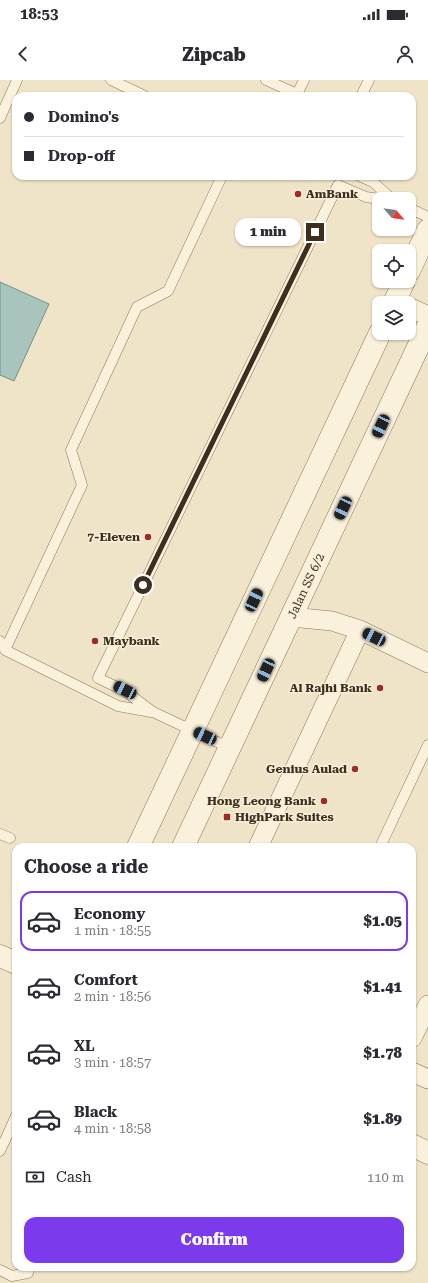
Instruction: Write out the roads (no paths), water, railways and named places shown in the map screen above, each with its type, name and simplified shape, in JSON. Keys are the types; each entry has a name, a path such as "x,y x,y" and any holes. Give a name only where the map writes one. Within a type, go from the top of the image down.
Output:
{"street":[{"path":"416,256 428,230"},
{"path":"416,310 428,316"},
{"name":"Jalan SS 6/2","path":"185,843 428,326"},
{"path":"140,843 377,340"},
{"path":"291,617 332,621 360,630 428,663"},
{"path":"260,843 360,630"},
{"path":"0,956 12,961"},
{"path":"416,1030 428,1005"},
{"path":"416,1074 428,1079"},
{"path":"416,1147 428,1153"}],"lane":[{"path":"0,118 17,80"},
{"path":"110,80 136,92"},
{"path":"266,80 292,92"},
{"path":"300,92 304,80"},
{"path":"363,92 369,80"},
{"path":"5,650 82,484 71,450 137,307 168,291 220,180"},
{"path":"368,180 373,182 384,192"},
{"path":"230,748 153,712 125,690 98,678 338,185 366,197 372,198"},
{"path":"416,211 428,217"},
{"path":"0,641 5,650 118,706 153,712"},
{"path":"382,843 428,745"},
{"path":"0,834 10,838"},
{"path":"0,1151 12,1125"},
{"path":"0,1270 12,1276 28,1273 29,1271"}],"water":[{"path":"0,282 49,304 14,381 0,375"}],"place":[{"name":"AmBank","path":"298,194"},
{"name":"7-Eleven","path":"148,537"},
{"name":"Maybank","path":"95,641"},
{"name":"Al Rajhi Bank","path":"380,688"},
{"name":"Genius Aulad","path":"355,769"},
{"name":"Hong Leong Bank","path":"324,801"},
{"name":"HighPark Suites","path":"227,817"}]}
